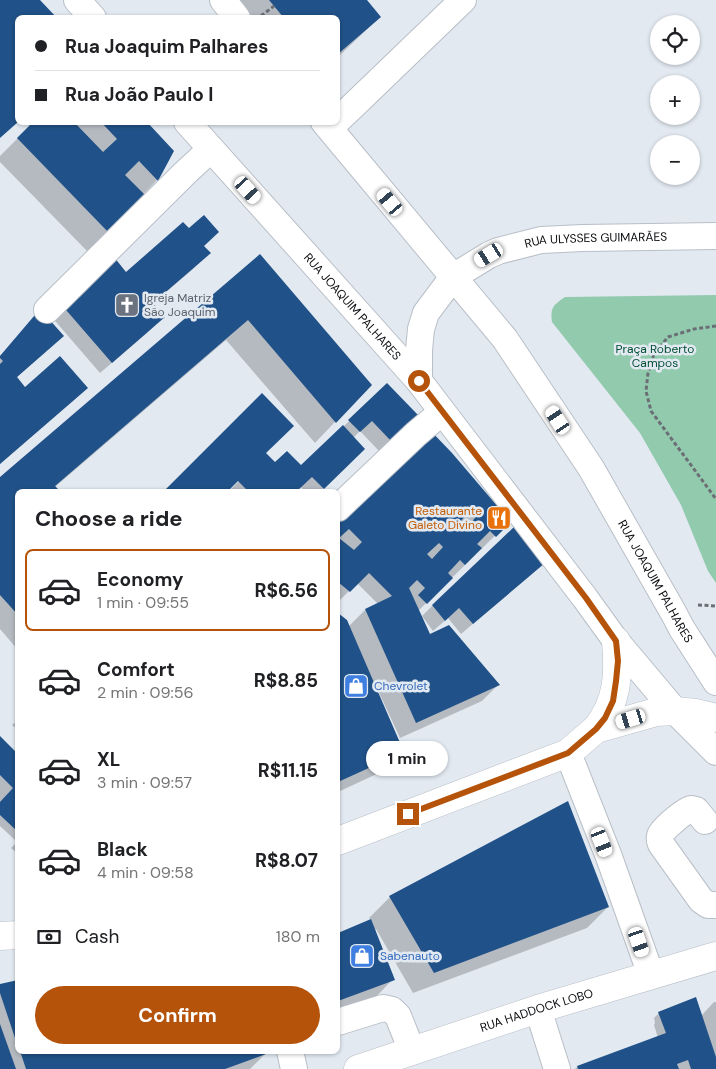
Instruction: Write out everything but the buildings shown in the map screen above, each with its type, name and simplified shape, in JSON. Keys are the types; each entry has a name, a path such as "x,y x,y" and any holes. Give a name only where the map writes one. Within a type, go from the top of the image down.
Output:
{"main road":[{"path":"340,840 568,753 596,729 605,718 613,701 618,661 616,641"},
{"path":"596,729 656,712 696,713 716,718"},
{"path":"0,936 15,935"},
{"name":"RUA HADDOCK LOBO","path":"358,1069 538,1009 716,956"}],"street":[{"path":"77,0 90,15"},
{"path":"223,0 235,15"},
{"path":"340,116 357,102 463,0"},
{"name":"RUA JOAQUIM PALHARES","path":"190,125 419,381 586,598 616,641 675,711 716,752"},
{"name":"RUA JOAQUIM PALHARES","path":"333,125 453,277 505,339 591,468 682,629 713,670"},
{"path":"46,310 185,172 211,149"},
{"name":"RUA ULYSSES GUIMARÃES","path":"453,277 498,251 541,240 716,236"},
{"path":"419,381 421,329 426,313 453,277"},
{"path":"340,506 442,412"},
{"path":"568,753 609,857 651,975"},
{"path":"712,821 696,810 691,809 664,830 659,838 661,844 701,900 708,904 716,905"},
{"path":"340,1021 383,1008 392,1010 398,1016 412,1051"},
{"path":"538,1009 557,1069"},
{"path":"291,1054 294,1069"}],"path":[{"path":"263,15 274,6"},
{"path":"716,326 694,329 668,337 654,354 648,373 646,391 651,411 716,499"}],"green space":[{"name":"Praça Roberto Campos","path":"716,295 716,583 708,571 681,505 640,433 552,322 551,317 553,307 565,297"}],"place":[{"name":"Igreja Matriz São Joaquim","path":"127,305"},
{"name":"Restaurante Galeto Divino","path":"499,518"},
{"name":"Chevrolet","path":"356,686"},
{"name":"Sabenauto","path":"362,956"}],"route":[{"path":"408,814 568,753 596,729 605,718 613,701 618,661 616,641 586,598 419,381"}]}
